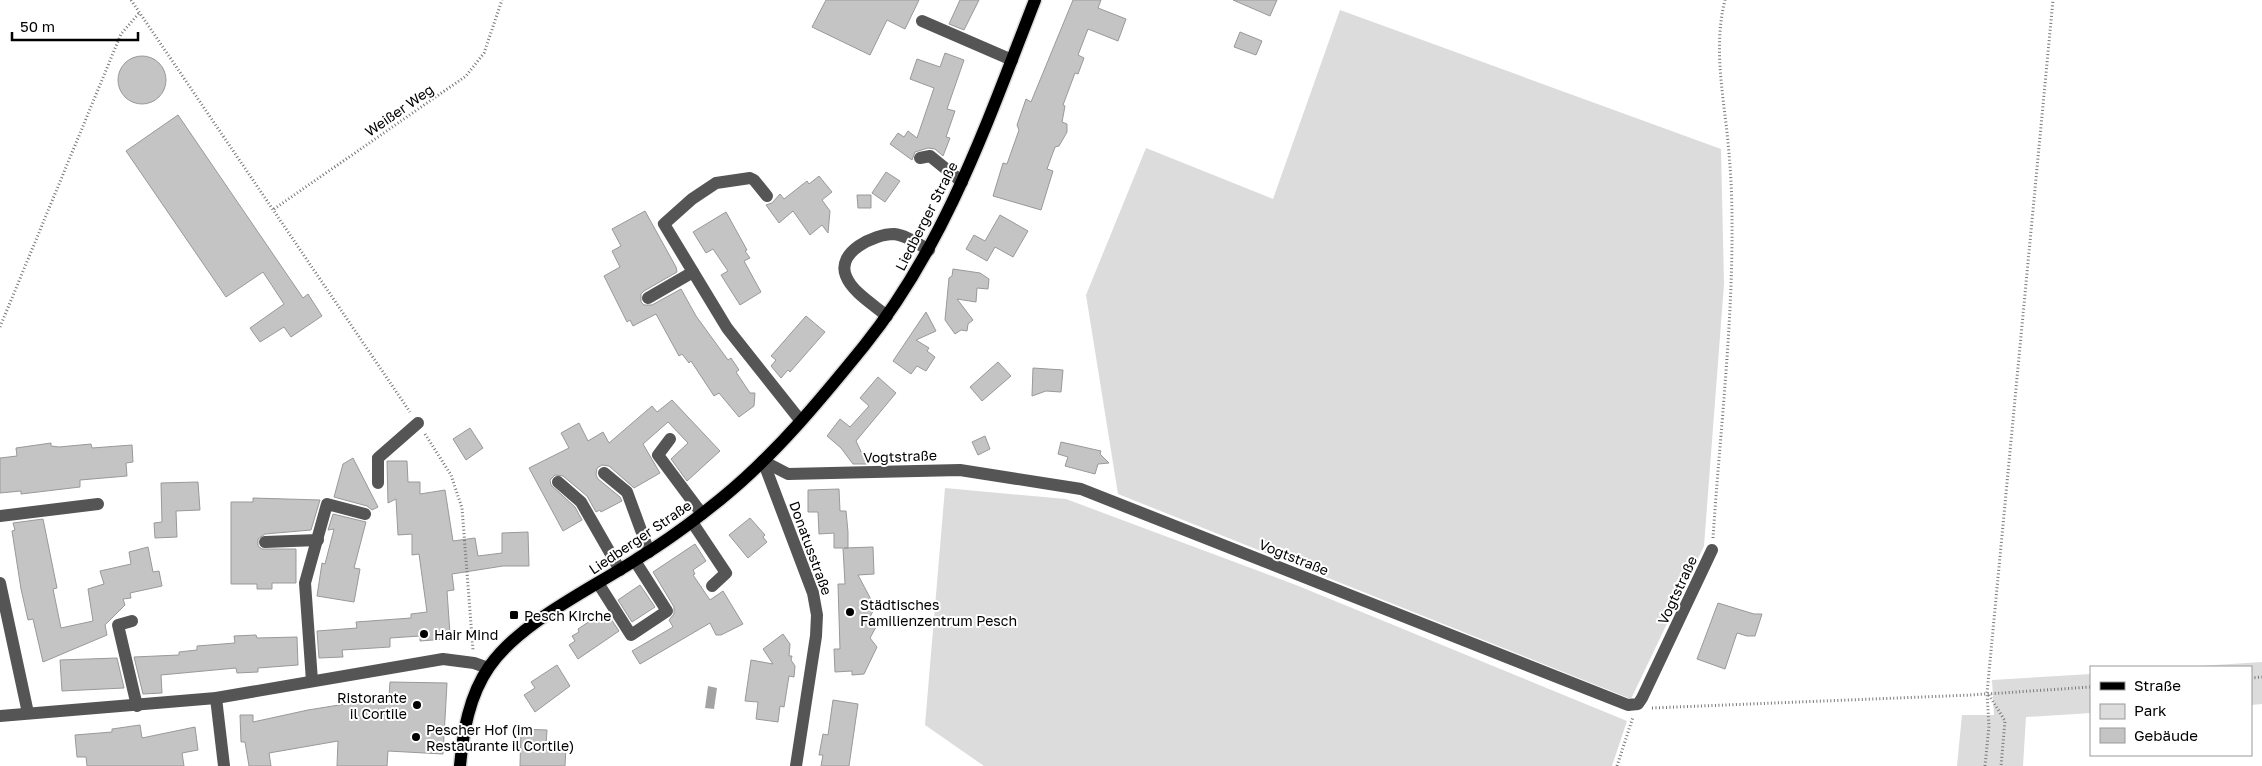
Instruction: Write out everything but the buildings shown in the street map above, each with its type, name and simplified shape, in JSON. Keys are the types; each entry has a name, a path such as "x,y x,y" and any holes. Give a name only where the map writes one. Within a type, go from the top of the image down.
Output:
{"main road":[{"name":"Liedberger Straße","path":"460,766 462,740 468,714 478,687 488,668 504,650 527,630 649,552 697,518 763,461 842,372 887,316 929,250 962,182 1035,0"}],"street":[{"path":"922,21 1012,60"},
{"path":"920,158 930,156 962,182"},
{"path":"766,196 754,180 750,178 716,183 692,199 664,224 735,339 800,420"},
{"path":"887,316 847,278 844,267 848,256 862,243 895,234 908,238 929,250"},
{"path":"648,298 693,272"},
{"path":"378,483 378,458 418,423"},
{"path":"670,439 658,455 697,518 726,573 712,586"},
{"name":"Vogtstraße","path":"763,461 788,474 960,470 1081,490 1628,705 1638,704 1645,693 1712,550"},
{"name":"Donatusstraße","path":"763,461 812,593 817,615 816,636 796,766"},
{"path":"604,472 627,492 649,552"},
{"path":"558,482 581,502 620,570"},
{"path":"0,516 98,504"},
{"path":"312,681 305,583 327,504 365,514"},
{"path":"265,542 318,540"},
{"path":"598,583 631,635 667,611 635,561"},
{"path":"1,589 28,714"},
{"path":"132,621 118,625 137,706"},
{"path":"0,716 216,698 433,660 453,659 488,668"},
{"path":"216,698 224,766"}],"path":[{"path":"132,0 451,474 462,508 474,663"},
{"name":"Weißer Weg","path":"274,209 466,76 484,53 502,0"},
{"path":"1712,550 1731,287 1730,156 1720,55 1720,28 1725,0"},
{"path":"1985,766 1990,726 1987,693 2053,0"},
{"path":"0,327 121,34 140,12"},
{"path":"1617,766 1638,704 1657,709 2090,687"},
{"path":"1987,693 2004,721 2001,766"}],"green space":[{"path":"1340,10 1721,149 1724,284 1704,546 1631,699 1118,494 1086,295 1146,148 1273,199"},
{"path":"945,488 1066,499 1296,585 1627,721 1612,766 984,766 925,725"},
{"path":"2262,662 2262,704 2252,705 2252,666 2200,666"},
{"path":"2090,674 2090,713 2026,717 2023,766 1957,766 1962,715 1994,715 1992,680"}],"shaded area":[{"path":"708,686 717,688 714,709 705,708"}],"place":[{"name":"Städtisches Familienzentrum Pesch","path":"850,612"},
{"name":"Pesch Kirche","path":"514,615"},
{"name":"Hair Mind","path":"424,634"},
{"name":"Ristorante il Cortile","path":"417,705"},
{"name":"Pescher Hof (im Restaurante il Cortile)","path":"416,737"}]}
